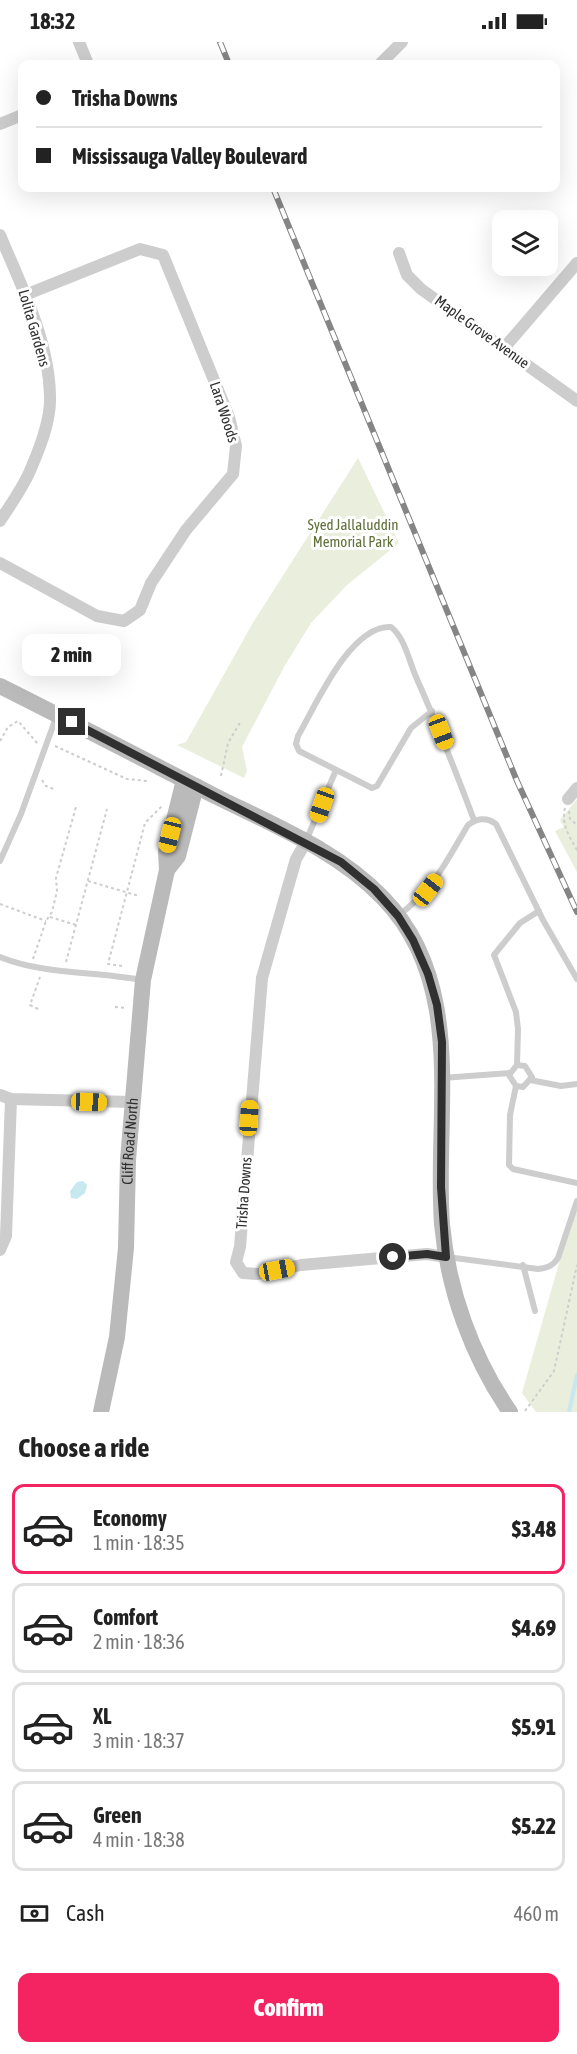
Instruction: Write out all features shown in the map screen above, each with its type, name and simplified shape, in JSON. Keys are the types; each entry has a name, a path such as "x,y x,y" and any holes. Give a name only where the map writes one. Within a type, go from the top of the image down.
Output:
{"street":[{"path":"79,42 86,60"},
{"path":"384,60 402,42"},
{"path":"0,124 18,117"},
{"name":"Lolita Gardens","path":"0,235 25,295 44,355 50,396 45,430 32,468 0,521"},
{"name":"Lara Woods","path":"0,562 97,616 124,621 140,610 151,583 186,530 232,474 236,446 229,417 164,255 140,249 25,295"},
{"name":"Maple Grove Avenue","path":"399,254 407,275 421,289 577,401"},
{"path":"504,348 577,263"},
{"path":"0,686 306,842 363,879 398,916 424,965 437,1005 442,1042 441,1187 446,1257 467,1330 482,1364 510,1412"},
{"name":"Cliff Road North","path":"101,1412 117,1337 126,1248 132,1102 143,980 167,870 166,852 190,783"},
{"path":"568,799 577,788"},
{"name":"Trisha Downs","path":"306,842 296,859 261,978 240,1247 236,1262 243,1273 258,1274 313,1264 427,1254 446,1257"},
{"path":"0,1250 6,1236 6,1097 132,1102"}],"lane":[{"path":"432,711 411,728 377,786 372,788 299,751 296,744 298,736 348,652 373,629 391,627 396,631 432,711 474,820"},
{"path":"0,861 21,814 57,714"},
{"path":"306,842 336,770"},
{"path":"398,916 428,890 441,873 468,825 474,820 491,820 496,824 539,911 577,979"},
{"path":"442,1078 510,1073 518,1065 516,1012 494,955 520,923 539,911"},
{"path":"0,957 40,970 91,972 143,980"},
{"path":"510,1073 510,1081 516,1086 523,1087 530,1080 530,1070 518,1065"},
{"path":"530,1080 561,1086 577,1084"},
{"path":"516,1086 510,1114 512,1132 509,1165 513,1169 577,1183"},
{"path":"446,1257 468,1262 483,1260 538,1269 554,1264 577,1201"},
{"path":"523,1265 536,1311"}],"path":[{"path":"0,741 8,727 18,721 19,717"},
{"path":"18,721 39,746"},
{"path":"221,776 228,743 241,721"},
{"path":"57,736 55,746 127,779 147,781"},
{"path":"42,776 43,782 56,790"},
{"path":"568,799 570,819 577,825"},
{"path":"568,799 563,817 565,827 577,850"},
{"path":"122,966 108,964 145,823 163,805"},
{"path":"33,960 57,891 56,878 76,807"},
{"path":"59,964 65,964 107,809"},
{"path":"88,881 139,896"},
{"path":"0,904 46,921"},
{"path":"49,916 76,925"},
{"path":"38,1009 30,1005 40,977"},
{"path":"524,1412 554,1371 577,1265"}],"green space":[{"name":"Syed Jallaluddin Memorial Park","path":"358,458 399,543 347,585 311,623 284,667 242,747 247,771 244,778 177,745 186,742 254,621"},
{"path":"577,799 577,872 555,831 564,827 560,820"},
{"path":"577,1200 577,1412 536,1412 522,1393"}],"water":[{"path":"83,1181 87,1185 85,1193 77,1199 71,1198 70,1191 77,1182"}],"waterway":[{"path":"569,1412 577,1375"}],"railway":[{"path":"220,42 227,60"},
{"path":"275,192 517,781 577,912"}],"route":[{"path":"72,722 341,862 385,900 413,940 433,989 442,1042 441,1187 446,1257 427,1254 393,1257"}]}
